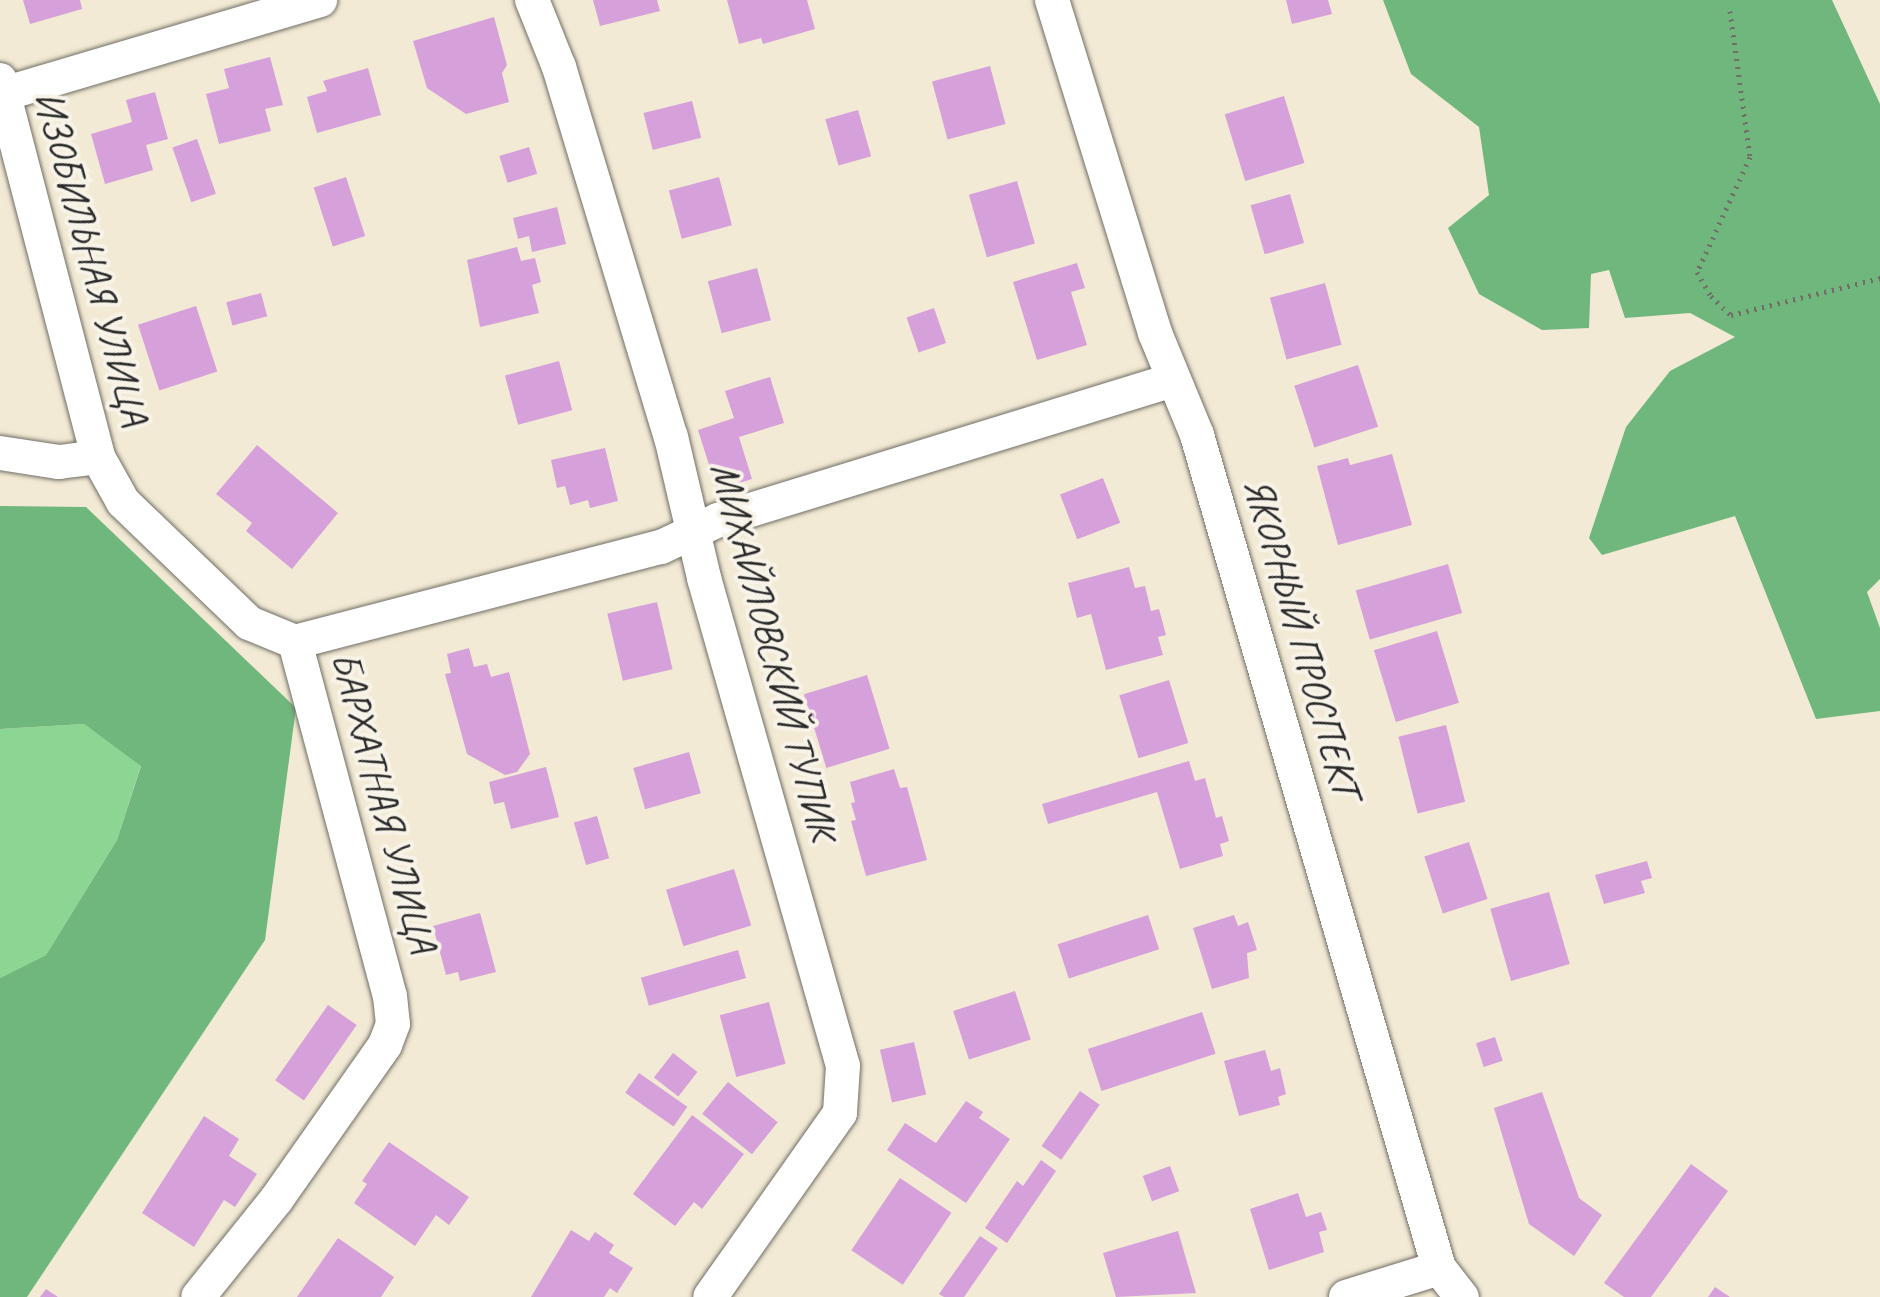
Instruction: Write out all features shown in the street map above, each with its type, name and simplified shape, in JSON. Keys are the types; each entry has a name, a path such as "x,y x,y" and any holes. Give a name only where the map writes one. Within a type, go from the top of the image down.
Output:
{"street":[{"path":"1,90 320,0"},
{"name":"МИХАЙЛОВСКИЙ ТУПИК","path":"532,0 559,67 667,422 693,532 844,1078 840,1113 816,1153 710,1297"},
{"name":"ЯКОРНЫЙ ПРОСПЕКТ","path":"1052,0 1173,380 1197,435 1439,1268 1462,1297"},
{"name":"ИЗОБИЛЬНАЯ УЛИЦА","path":"1,90 98,457"},
{"path":"295,642 661,547 693,532 1173,380"},
{"path":"0,453 59,462 98,457"},
{"name":"БАРХАТНАЯ УЛИЦА","path":"98,457 123,502 249,623 295,642 393,1024 385,1045 276,1200 198,1297"},
{"path":"1346,1297 1439,1268"}],"path":[{"path":"1730,11 1750,157 1697,272 1731,315 1880,278"}],"green space":[{"path":"1383,0 1832,0 1880,104 1880,579 1867,592 1880,628 1880,711 1816,719 1735,516 1602,555 1589,538 1626,427 1670,371 1735,337 1690,313 1625,318 1609,270 1591,274 1589,328 1542,330 1479,294 1448,228 1489,195 1479,127 1411,74"},
{"path":"0,506 86,507 296,708 265,940 27,1297 0,1297 0,978 46,955 117,840 141,766 84,724 0,729"},
{"path":"84,724 141,765 117,840 46,955 0,978 0,729"}],"building":[{"path":"23,0 80,0 82,9 30,24"},
{"path":"593,0 657,0 660,11 600,26"},
{"path":"727,0 807,0 815,29 763,44 761,38 739,44"},
{"path":"1286,0 1328,0 1332,14 1292,24"},
{"path":"494,17 507,65 502,73 509,102 466,114 427,88 413,41"},
{"path":"270,57 283,105 265,109 271,131 219,144 206,94 229,88 224,69"},
{"path":"990,66 1006,124 948,139 932,82"},
{"path":"368,68 381,115 317,133 307,97 327,91 323,81"},
{"path":"155,92 168,139 146,145 153,170 105,184 91,134 132,122 126,100"},
{"path":"1284,96 1304,163 1245,181 1225,114"},
{"path":"692,101 701,138 653,150 643,113"},
{"path":"858,110 871,156 839,166 825,119"},
{"path":"197,139 216,194 191,202 172,147"},
{"path":"529,147 537,174 508,183 499,156"},
{"path":"346,177 365,236 333,246 314,188"},
{"path":"719,177 732,225 682,239 669,190"},
{"path":"1017,181 1035,243 987,257 969,195"},
{"path":"1290,194 1304,243 1265,254 1251,205"},
{"path":"557,207 566,244 532,252 529,236 518,239 513,218"},
{"path":"517,247 521,261 535,258 541,282 532,285 539,313 480,327 467,260"},
{"path":"1077,263 1085,288 1071,292 1087,345 1037,360 1013,282"},
{"path":"757,268 771,320 722,333 708,281"},
{"path":"1325,283 1342,345 1287,360 1270,298"},
{"path":"261,293 267,316 232,325 226,302"},
{"path":"196,306 217,372 159,390 138,325"},
{"path":"934,308 946,343 919,352 907,317"},
{"path":"559,361 572,410 518,425 505,375"},
{"path":"1358,365 1378,427 1314,448 1294,386"},
{"path":"770,377 784,423 739,437 752,479 717,490 698,430 734,418 725,391"},
{"path":"257,445 338,513 292,569 246,531 252,523 216,494"},
{"path":"605,448 618,501 590,508 588,500 570,505 565,486 557,488 551,460"},
{"path":"1392,454 1412,525 1338,545 1317,466 1348,458 1350,465"},
{"path":"1103,478 1120,523 1077,539 1060,494"},
{"path":"1448,564 1462,613 1370,639 1356,590"},
{"path":"1129,567 1135,588 1145,586 1151,611 1159,609 1166,635 1158,637 1163,655 1106,670 1091,614 1077,618 1068,583"},
{"path":"657,602 673,669 623,681 607,613"},
{"path":"1437,631 1459,703 1396,722 1374,650"},
{"path":"469,648 474,667 487,664 491,677 509,672 530,754 517,772 505,775 467,754 445,674 451,673 447,654"},
{"path":"867,675 890,749 826,768 804,694"},
{"path":"1169,680 1188,743 1139,758 1119,695"},
{"path":"1446,725 1465,802 1418,814 1398,737"},
{"path":"689,752 701,793 645,809 633,768"},
{"path":"1189,761 1195,781 1205,778 1216,818 1222,816 1229,841 1220,844 1223,856 1180,869 1157,792 1048,824 1042,804"},
{"path":"546,767 559,817 511,829 504,802 494,804 489,782"},
{"path":"894,769 900,788 907,787 927,860 866,876 851,821 856,820 850,782"},
{"path":"597,816 609,858 586,865 574,823"},
{"path":"1469,842 1488,899 1443,914 1424,857"},
{"path":"1647,861 1652,878 1641,881 1645,893 1604,904 1595,875"},
{"path":"734,869 751,925 683,946 666,890"},
{"path":"1549,892 1570,964 1511,981 1490,909"},
{"path":"480,913 496,972 460,981 458,972 446,975 433,926"},
{"path":"1148,915 1159,949 1069,979 1058,944"},
{"path":"1234,915 1238,926 1248,922 1257,950 1247,953 1249,978 1212,989 1193,928"},
{"path":"738,950 746,978 649,1006 641,978"},
{"path":"1015,991 1031,1040 969,1060 953,1011"},
{"path":"769,1002 786,1064 736,1077 720,1015"},
{"path":"328,1005 357,1025 304,1100 275,1080"},
{"path":"1202,1012 1216,1054 1101,1091 1088,1049"},
{"path":"1495,1037 1503,1061 1484,1067 1476,1043"},
{"path":"914,1042 926,1095 892,1102 880,1050"},
{"path":"1265,1050 1271,1071 1280,1068 1286,1094 1278,1097 1280,1105 1239,1116 1224,1061"},
{"path":"673,1053 697,1072 678,1097 654,1077"},
{"path":"639,1073 687,1107 674,1127 625,1093"},
{"path":"728,1082 778,1122 752,1154 702,1114"},
{"path":"1080,1091 1100,1105 1061,1160 1042,1146"},
{"path":"1542,1092 1579,1198 1602,1215 1574,1256 1529,1224 1494,1108"},
{"path":"966,1101 983,1112 979,1118 1010,1139 966,1203 887,1150 905,1123 936,1143"},
{"path":"692,1115 744,1154 702,1209 694,1202 675,1226 633,1194"},
{"path":"204,1116 239,1139 229,1156 257,1174 235,1207 224,1200 194,1247 142,1213"},
{"path":"389,1142 469,1197 449,1225 436,1215 415,1246 354,1203 367,1184 362,1181"},
{"path":"1041,1160 1056,1171 1007,1243 985,1228 1017,1181 1023,1186"},
{"path":"1691,1164 1728,1191 1651,1297 1624,1297 1604,1283"},
{"path":"1170,1166 1179,1191 1152,1201 1143,1176"},
{"path":"900,1178 951,1213 903,1285 851,1250"},
{"path":"1298,1193 1306,1217 1321,1212 1327,1230 1319,1232 1324,1252 1269,1270 1250,1209"},
{"path":"571,1230 589,1241 595,1232 614,1245 609,1253 633,1268 617,1293 610,1288 604,1297 531,1297"},
{"path":"1178,1231 1196,1293 1116,1297 1103,1253"},
{"path":"980,1236 998,1248 964,1297 939,1294"},
{"path":"338,1238 394,1277 381,1297 297,1297"},
{"path":"1715,1287 1730,1297 1708,1297"},
{"path":"46,1289 58,1297 40,1297"}]}
